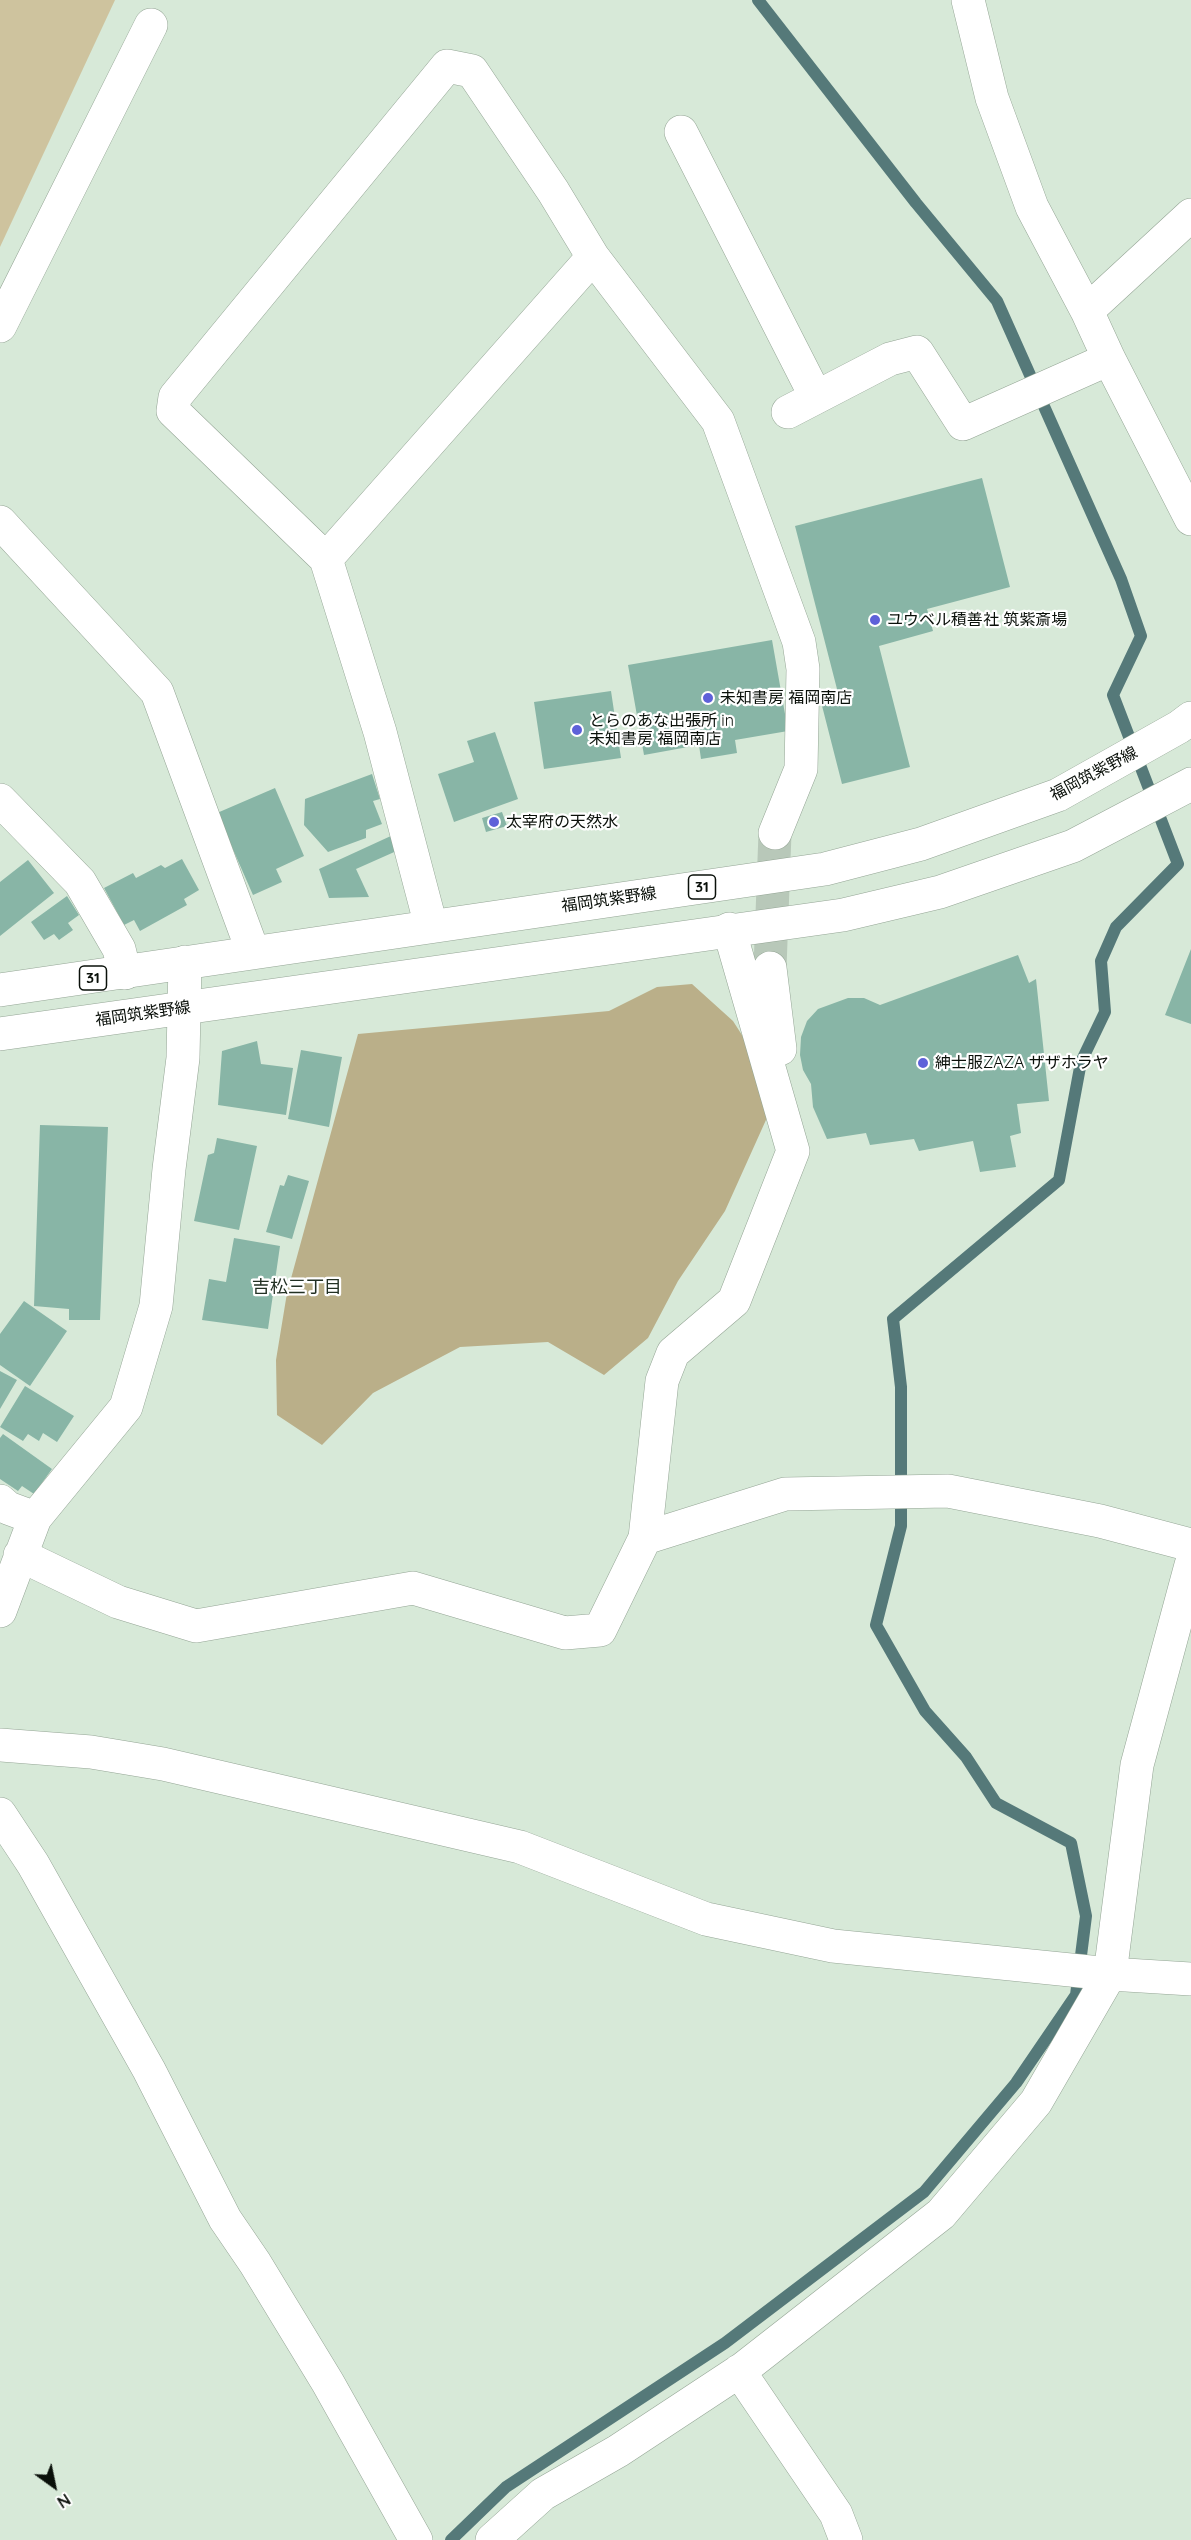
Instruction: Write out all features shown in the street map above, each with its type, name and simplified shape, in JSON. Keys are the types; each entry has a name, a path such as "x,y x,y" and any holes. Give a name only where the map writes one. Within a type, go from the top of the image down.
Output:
{"street":[{"path":"968,0 992,98 1032,207 1088,311 1109,359 1191,519"},
{"path":"0,326 151,25"},
{"path":"431,926 381,732 326,559 173,411 175,397 447,66 472,71 553,191 593,257 718,421 799,642 803,669 801,769 775,833"},
{"path":"681,132 816,397"},
{"path":"1088,311 1191,215"},
{"path":"326,559 593,257"},
{"path":"788,412 890,359 917,352 963,424 1109,359"},
{"path":"0,522 157,692 253,952"},
{"name":"福岡筑紫野線","path":"0,990 825,869 921,844 1058,795 1191,718"},
{"name":"福岡筑紫野線","path":"0,1034 729,929 843,915 940,892 1073,846 1191,784"},
{"path":"0,800 80,882 119,949 125,973"},
{"path":"729,929 793,1151"},
{"path":"0,1611 35,1518 126,1407 156,1306 169,1169 183,1058 185,962"},
{"path":"20,1556 118,1602 196,1626 413,1588 565,1633 600,1630 645,1538 662,1382 673,1353 734,1301 793,1151 770,968"},
{"path":"645,1538 785,1494 948,1491 1100,1521 1191,1545"},
{"path":"0,1501 8,1508 35,1518"},
{"path":"492,2540 543,2494 618,2451 739,2371 941,2214 1036,2102 1110,1974 1137,1765 1191,1565"},
{"path":"0,1745 91,1752 164,1764 520,1846 706,1919 833,1946 1110,1974 1191,1979"},
{"path":"0,1814 33,1864 149,2070 225,2219 255,2263 328,2383 416,2540"},
{"path":"739,2371 836,2514 846,2540"}],"shaded area":[{"path":"0,0 115,0 0,247"},
{"path":"692,984 733,1021 765,1071 770,1111 725,1211 678,1281 648,1338 604,1375 548,1342 460,1347 373,1393 322,1445 277,1415 276,1360 287,1293 358,1034 609,1011 657,987"}],"building":[{"name":"ユウベル積善社 筑紫斎場","path":"982,478 1010,587 927,609 933,631 879,646 910,767 842,784 819,694 837,689 795,526"},
{"name":"未知書房 福岡南店","path":"772,640 788,731 735,740 737,753 701,759 699,745 644,755 628,665"},
{"name":"とらのあな出張所 in 未知書房 福岡南店","path":"611,691 621,758 544,769 534,702"},
{"path":"495,732 518,799 454,822 438,774 474,762 467,741"},
{"path":"372,774 380,799 373,801 382,824 366,830 366,838 328,852 304,825 305,799"},
{"path":"275,788 304,856 276,869 282,882 253,895 217,813"},
{"name":"太宰府の天然水","path":"502,812 507,826 486,832 482,818"},
{"path":"393,835 401,849 356,869 369,897 329,898 319,869"},
{"path":"182,859 199,890 184,899 187,905 140,931 134,920 124,925 104,888 133,873 136,878 161,865 165,868"},
{"path":"28,860 54,893 0,936 0,882"},
{"path":"67,896 79,915 68,923 73,930 59,940 54,934 44,940 31,922"},
{"path":"1191,949 1191,1024 1165,1015"},
{"name":"紳士服ZAZA ザザホラヤ","path":"1018,955 1029,983 1036,979 1049,1101 1017,1104 1021,1133 1010,1136 1016,1167 980,1172 973,1141 919,1151 914,1139 870,1145 866,1133 827,1139 813,1107 811,1084 803,1070 800,1055 801,1037 807,1021 818,1009 848,998 864,998 880,1005"},
{"path":"257,1041 261,1064 293,1068 286,1115 218,1105 222,1051"},
{"path":"301,1050 342,1057 329,1127 288,1119"},
{"path":"40,1125 108,1127 100,1320 69,1320 69,1309 34,1306"},
{"path":"217,1138 257,1146 239,1230 194,1221 208,1155 214,1153"},
{"path":"288,1175 309,1181 292,1239 266,1232 280,1185 284,1186"},
{"path":"234,1238 280,1246 268,1329 202,1320 209,1279 226,1282"},
{"path":"24,1301 67,1331 30,1386 0,1365 0,1334"},
{"path":"0,1371 17,1380 0,1409"},
{"path":"25,1386 74,1416 57,1442 43,1433 39,1441 28,1434 23,1441 0,1427"},
{"path":"3,1434 52,1469 34,1494 22,1486 18,1491 0,1479 0,1438"}],"waterway":[{"path":"451,2540 506,2487 725,2343 924,2192 1016,2083 1076,1995 1086,1916 1071,1843 996,1803 966,1757 925,1711 876,1625 901,1526 901,1387 893,1319 1059,1180 1081,1062 1105,1012 1101,961 1116,927 1178,864 1113,695 1141,636 1121,579 997,301 916,203 758,0"}],"tunnel":[{"path":"770,968 775,833"}],"place":[{"name":"ユウベル積善社 筑紫斎場","path":"875,620"},
{"name":"未知書房 福岡南店","path":"708,698"},
{"name":"とらのあな出張所 in 未知書房 福岡南店","path":"577,730"},
{"name":"太宰府の天然水","path":"494,822"},
{"name":"紳士服ZAZA ザザホラヤ","path":"923,1063"}],"district":[{"name":"吉松三丁目","path":"297,1288"}]}
